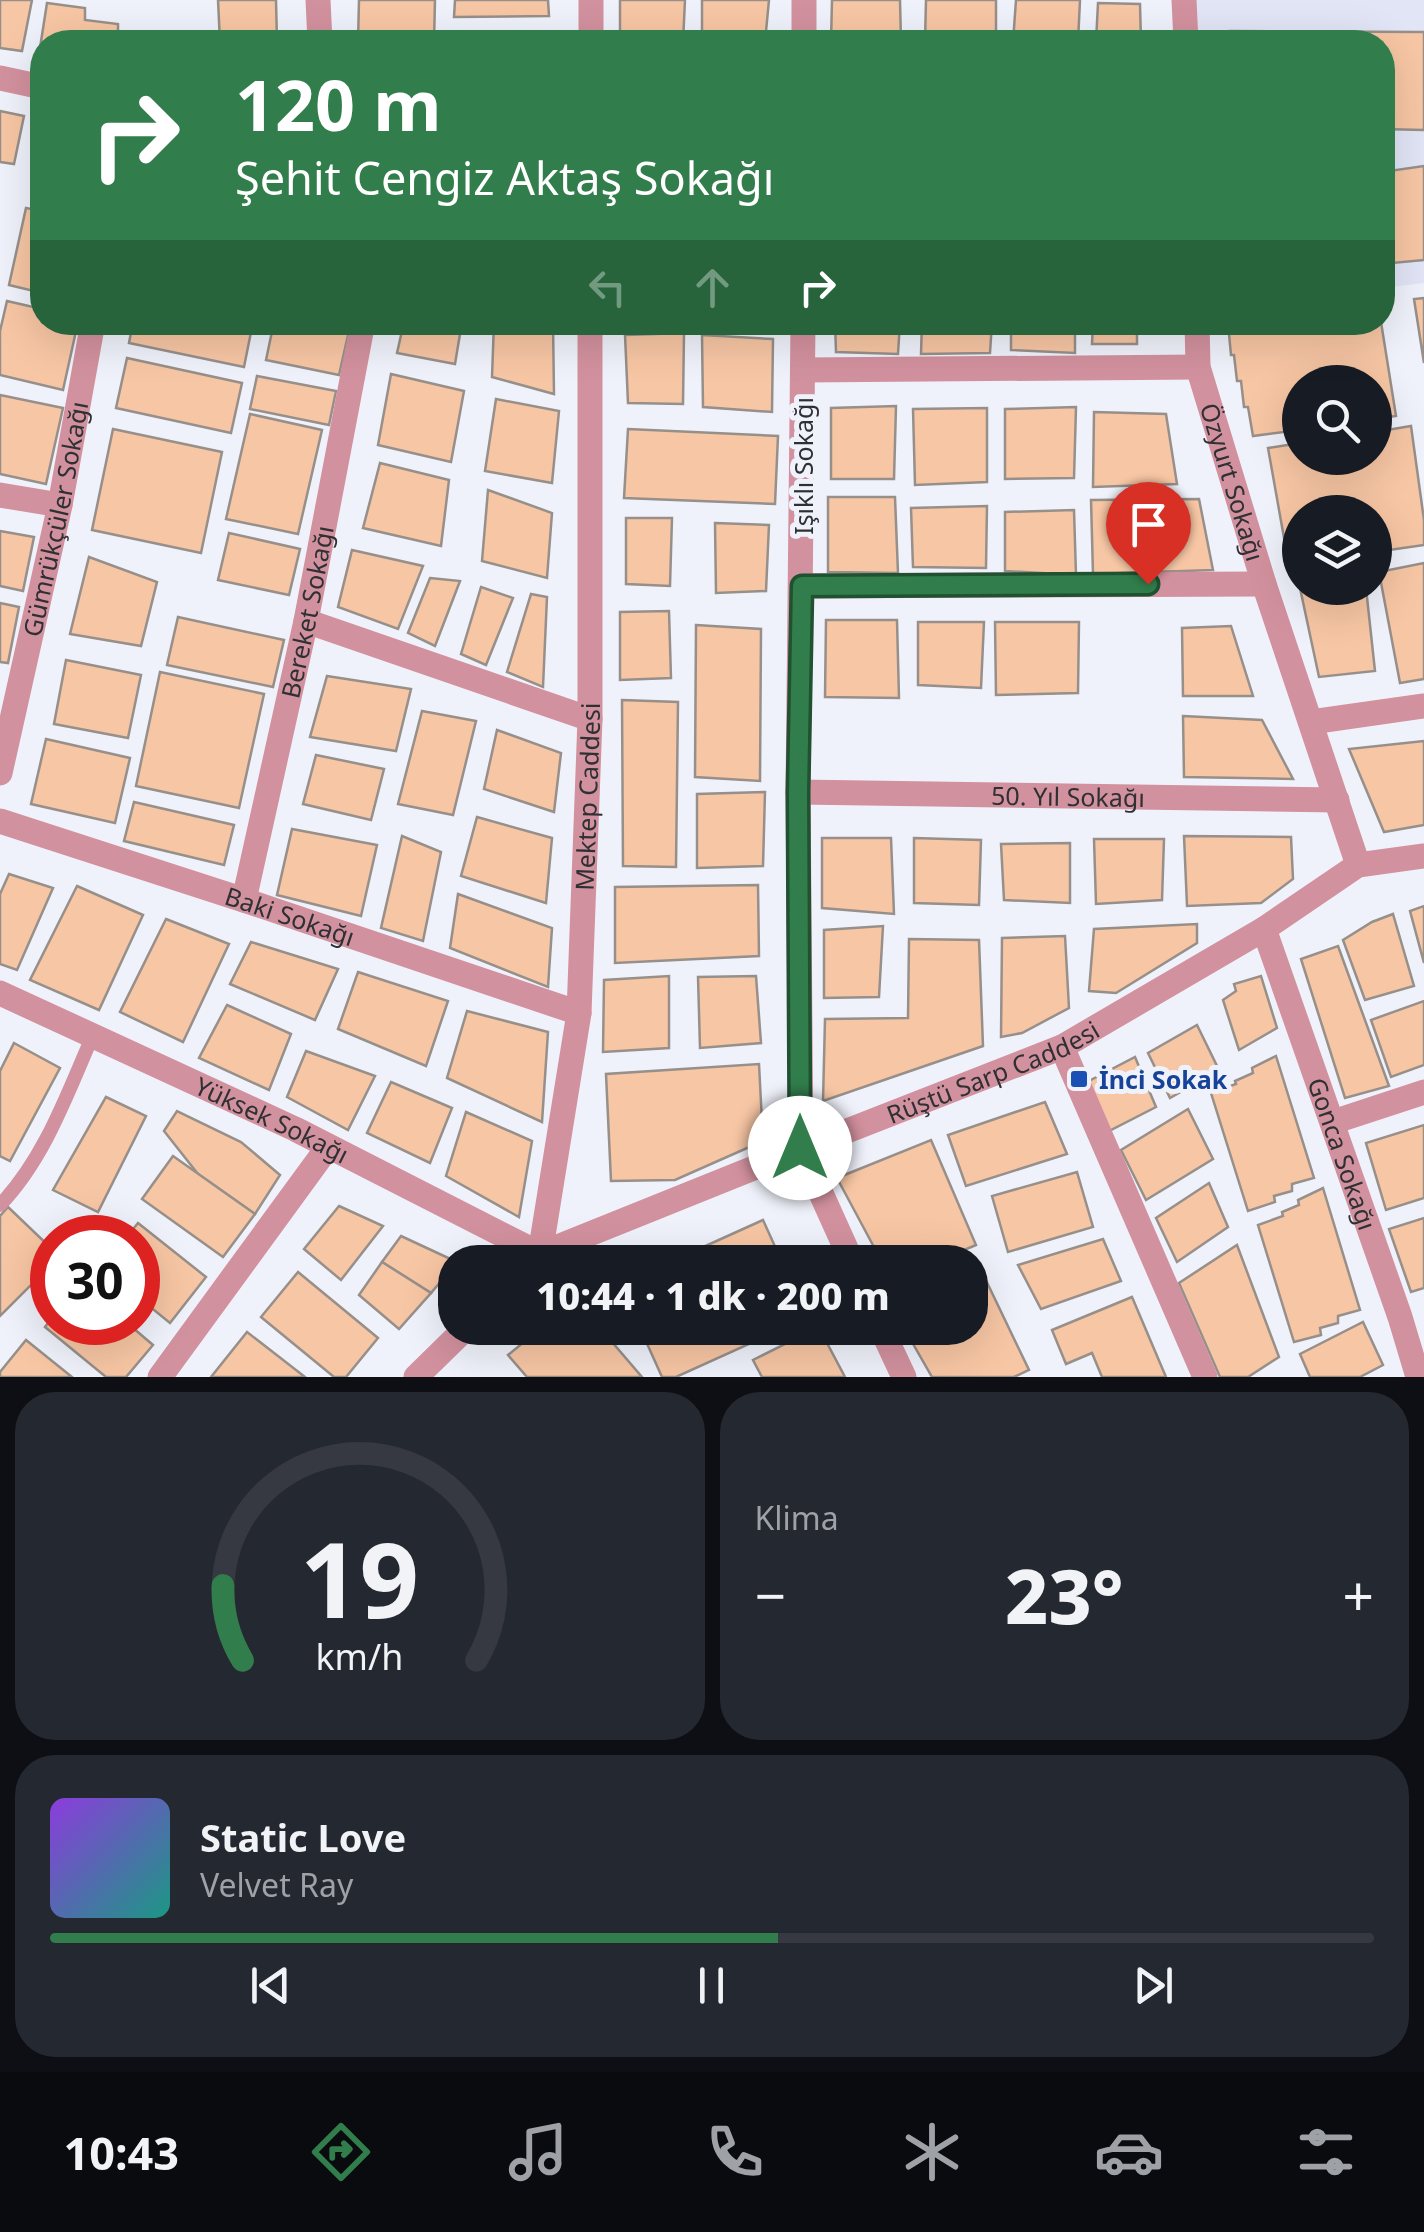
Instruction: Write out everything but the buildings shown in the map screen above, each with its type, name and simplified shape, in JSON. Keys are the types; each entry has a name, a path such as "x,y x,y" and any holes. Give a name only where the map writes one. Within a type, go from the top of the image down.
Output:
{"street":[{"path":"318,0 319,30"},
{"path":"591,0 591,30"},
{"path":"804,0 804,30"},
{"path":"1184,0 1185,30"},
{"path":"0,78 30,84"},
{"name":"Gümrükçüler Sokağı","path":"0,773 60,505 91,335"},
{"name":"Bereket Sokağı","path":"244,900 306,621 361,335"},
{"name":"Mektep Caddesi","path":"538,1245 579,1014 590,719 590,335"},
{"name":"Işıklı Sokağı","path":"800,1148 798,792 804,335"},
{"name":"Özyurt Sokağı","path":"1197,335 1198,367 1264,584 1358,865"},
{"path":"804,370 1198,367"},
{"path":"0,495 60,505"},
{"path":"802,586 1264,584"},
{"path":"306,621 590,719"},
{"path":"1310,722 1424,706"},
{"name":"50. Yıl Sokağı","path":"798,792 1337,800"},
{"name":"Baki Sokağı","path":"0,821 579,1014"},
{"name":"Rüştü Sarp Caddesi","path":"567,1245 800,1148 1062,1047 1264,928 1358,865 1424,856"},
{"name":"Gonca Sokağı","path":"1264,928 1333,1122 1412,1313 1418,1377"},
{"name":"Yüksek Sokağı","path":"0,993 295,1129 512,1245"},
{"path":"1062,1047 1205,1377"},
{"path":"1333,1122 1424,1092"},
{"path":"160,1377 328,1146"},
{"path":"800,1148 844,1245"},
{"path":"416,1377 449,1345"},
{"path":"890,1345 904,1377"}],"lane":[{"path":"0,1205 16,1188 46,1140 93,1035"}],"shaded area":[{"path":"1194,0 1424,0 1424,283 1395,287 1395,30 1195,30"}],"place":[{"name":"İnci Sokak","path":"1079,1079"}],"route":[{"path":"800,1148 798,792 802,586 1148,584"}]}
